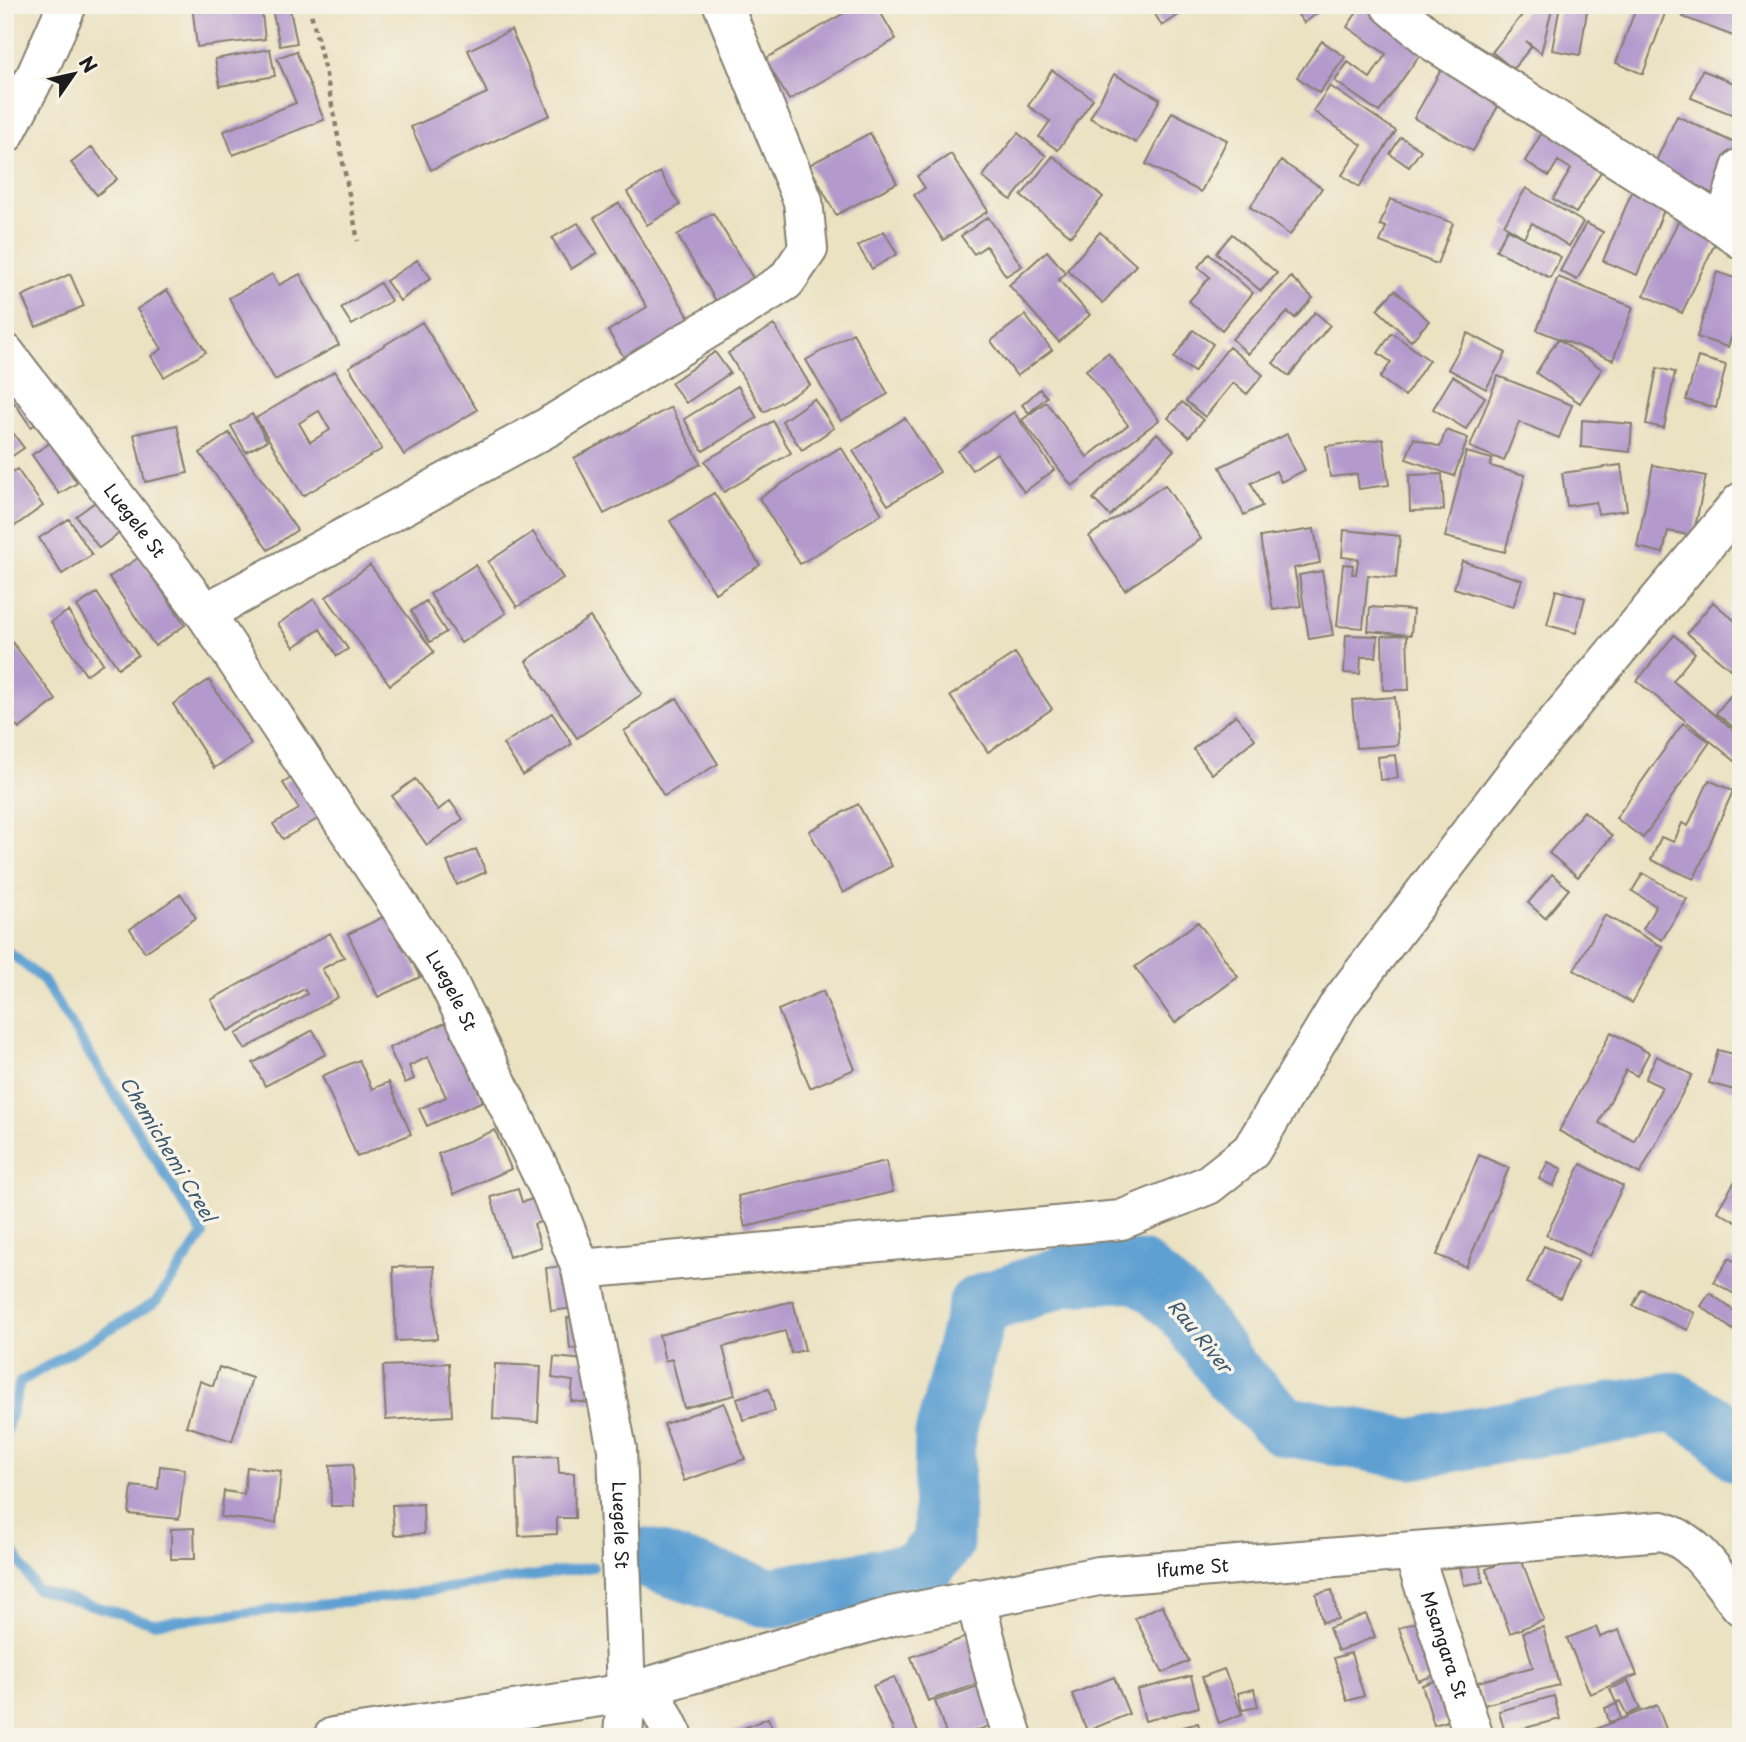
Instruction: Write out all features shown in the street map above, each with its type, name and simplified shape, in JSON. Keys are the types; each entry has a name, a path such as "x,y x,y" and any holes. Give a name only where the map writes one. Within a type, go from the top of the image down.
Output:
{"street":[{"path":"5,134 37,73 67,5"},
{"path":"205,613 548,427 786,281 808,249 803,201 723,5"},
{"path":"1390,5 1434,42 1732,232 1741,168"},
{"name":"Luegele St","path":"5,352 205,613 443,972 551,1193 581,1269 617,1449 637,1690 623,1737"},
{"path":"581,1269 1121,1220 1208,1185 1251,1151 1340,1003 1536,747 1741,502"},
{"name":"Ifume St","path":"333,1737 637,1690 892,1615 1099,1576 1662,1531 1679,1536 1699,1552 1741,1605"},
{"name":"Msangara St","path":"1413,1552 1474,1737"},
{"path":"975,1598 1013,1737"},
{"path":"637,1690 674,1737"}],"path":[{"path":"309,5 327,79 358,241"}],"building":[{"path":"192,5 261,5 265,39 197,47"},
{"path":"271,5 289,5 297,43 280,46"},
{"path":"858,5 876,5 896,39 789,100 765,59"},
{"path":"1158,5 1193,5 1162,26 1152,9"},
{"path":"1291,5 1328,5 1304,23"},
{"path":"1362,5 1424,49 1379,112 1335,81 1348,62 1370,78 1386,54 1347,27"},
{"path":"1530,5 1553,5 1541,53 1526,41 1531,47 1513,69 1492,52"},
{"path":"1560,5 1588,5 1580,55 1552,50"},
{"path":"1637,5 1668,5 1643,74 1616,63"},
{"path":"1688,5 1741,5 1741,15 1733,36 1683,17"},
{"path":"511,30 550,115 431,170 411,127 487,93 468,50"},
{"path":"1322,41 1345,57 1319,93 1297,77"},
{"path":"270,49 275,76 220,86 215,59"},
{"path":"296,51 324,120 233,155 224,131 296,103 277,58"},
{"path":"1446,61 1505,94 1473,151 1414,118"},
{"path":"1052,70 1093,99 1058,150 1039,137 1050,121 1028,106"},
{"path":"1702,70 1741,86 1741,118 1691,98"},
{"path":"1114,74 1160,99 1136,143 1090,118"},
{"path":"1330,86 1396,131 1359,187 1342,175 1362,145 1313,111"},
{"path":"1172,112 1227,140 1201,192 1146,164"},
{"path":"1677,116 1741,146 1741,156 1721,198 1654,165"},
{"path":"1544,129 1605,165 1576,213 1553,199 1571,169 1558,161 1549,176 1525,161"},
{"path":"870,133 897,183 836,215 809,165"},
{"path":"1018,133 1046,156 1011,200 982,177"},
{"path":"1401,137 1421,150 1409,167 1390,154"},
{"path":"92,147 117,179 97,195 71,163"},
{"path":"951,154 988,211 943,240 914,195 925,188 917,176"},
{"path":"1053,156 1103,197 1071,236 1021,196"},
{"path":"1281,161 1322,188 1290,235 1250,207"},
{"path":"660,172 680,205 647,225 627,192"},
{"path":"1526,188 1583,222 1569,246 1532,223 1524,237 1504,225"},
{"path":"1633,189 1667,203 1637,275 1603,261"},
{"path":"1390,199 1453,223 1437,264 1380,242 1386,227 1380,225"},
{"path":"619,203 698,332 633,372 608,331 647,307 594,218"},
{"path":"713,213 756,283 719,306 677,235"},
{"path":"988,217 1022,266 1006,276 986,246 974,254 961,236"},
{"path":"1680,217 1719,235 1682,313 1644,295"},
{"path":"578,223 597,253 571,269 552,238"},
{"path":"1586,223 1603,232 1577,280 1560,271"},
{"path":"1507,229 1561,257 1550,278 1496,250"},
{"path":"884,231 897,254 872,269 858,246"},
{"path":"1100,232 1136,265 1103,303 1067,270"},
{"path":"1232,234 1277,273 1261,291 1216,253"},
{"path":"1047,251 1066,273 1059,280 1090,315 1059,342 1009,285"},
{"path":"1209,254 1253,293 1222,330 1189,301 1210,277 1198,267"},
{"path":"417,260 431,278 400,301 386,281"},
{"path":"1717,272 1741,280 1741,307 1728,347 1697,337"},
{"path":"70,274 84,306 36,327 22,296"},
{"path":"272,274 279,285 300,274 339,345 275,380 229,298"},
{"path":"1291,277 1313,298 1295,318 1288,312 1248,354 1232,339"},
{"path":"1558,277 1633,307 1613,360 1537,330"},
{"path":"380,283 391,301 352,325 341,308"},
{"path":"167,290 206,352 164,377 151,356 162,349 137,309"},
{"path":"1395,290 1429,321 1411,341 1377,309"},
{"path":"1315,312 1330,325 1289,376 1273,363"},
{"path":"1025,315 1052,350 1017,376 991,341"},
{"path":"422,322 477,410 404,455 349,367"},
{"path":"774,325 810,385 764,412 728,353"},
{"path":"1193,330 1213,344 1194,372 1174,358"},
{"path":"853,333 888,394 841,421 806,360"},
{"path":"1392,333 1429,360 1405,396 1380,378 1391,362 1378,353"},
{"path":"1468,333 1506,353 1486,389 1448,369"},
{"path":"1558,339 1602,369 1580,403 1536,373"},
{"path":"1229,347 1263,375 1247,394 1233,383 1205,417 1186,401"},
{"path":"715,352 730,373 686,403 671,383"},
{"path":"1108,353 1159,420 1072,486 1022,420 1046,402 1087,457 1128,425 1086,370"},
{"path":"1698,357 1726,365 1716,408 1686,400"},
{"path":"5,368 46,417 31,427 11,398 5,401"},
{"path":"1657,368 1675,372 1664,428 1646,424"},
{"path":"335,371 382,449 303,496 256,418","holes":["319,411 330,430 310,442 299,423"]},
{"path":"1453,376 1485,397 1466,429 1433,409"},
{"path":"1498,376 1572,405 1559,438 1519,422 1504,461 1470,447"},
{"path":"738,386 757,418 703,451 684,419"},
{"path":"1040,389 1047,397 1029,413 1022,405"},
{"path":"814,399 834,428 802,450 782,421"},
{"path":"1182,402 1203,420 1189,437 1168,418"},
{"path":"671,407 701,464 604,514 574,458"},
{"path":"1014,412 1054,470 1024,492 997,453 972,470 958,451"},
{"path":"252,414 267,441 246,452 231,426"},
{"path":"905,418 940,472 888,505 853,451"},
{"path":"1582,420 1632,424 1630,452 1581,447"},
{"path":"773,421 791,453 724,492 705,461"},
{"path":"5,422 24,448 5,461"},
{"path":"177,425 188,473 145,482 134,434"},
{"path":"1446,430 1468,438 1454,476 1406,459 1414,438 1440,447"},
{"path":"229,433 297,530 268,550 200,453"},
{"path":"1157,433 1174,450 1110,516 1093,499"},
{"path":"1287,434 1305,470 1281,482 1276,471 1251,483 1262,506 1244,515 1220,467"},
{"path":"1383,439 1389,485 1359,489 1357,474 1330,477 1326,446"},
{"path":"50,443 77,483 59,494 32,455"},
{"path":"841,447 882,514 800,564 759,498"},
{"path":"1466,452 1492,459 1490,466 1525,475 1505,552 1445,537"},
{"path":"1621,465 1627,510 1598,514 1596,502 1567,506 1562,473"},
{"path":"1653,465 1706,476 1693,536 1668,531 1663,553 1637,547"},
{"path":"17,469 43,506 5,533 5,477"},
{"path":"1442,474 1444,510 1410,511 1409,475"},
{"path":"1165,485 1201,539 1125,590 1089,536"},
{"path":"714,493 760,565 715,593 670,521"},
{"path":"105,495 128,527 99,548 76,516"},
{"path":"69,519 92,555 62,574 39,538"},
{"path":"1314,529 1320,563 1294,568 1301,606 1273,610 1260,537"},
{"path":"1344,530 1400,536 1396,578 1368,575 1363,628 1337,626 1343,564 1353,565 1352,574 1356,574 1358,559 1342,557"},
{"path":"533,532 563,578 517,607 488,562"},
{"path":"140,557 185,625 155,646 109,577"},
{"path":"1462,561 1522,580 1513,607 1454,588"},
{"path":"370,565 434,652 390,685 326,597"},
{"path":"475,565 506,613 461,643 430,594"},
{"path":"1322,571 1333,635 1309,639 1299,575"},
{"path":"1556,590 1585,598 1576,633 1547,625"},
{"path":"97,593 138,655 118,668 77,606"},
{"path":"314,599 348,649 337,656 320,629 294,647 278,624"},
{"path":"426,601 446,632 430,642 411,611"},
{"path":"1713,602 1741,626 1741,678 1687,633"},
{"path":"1370,607 1413,610 1411,635 1368,631"},
{"path":"68,611 103,663 86,675 51,622"},
{"path":"590,617 642,694 577,738 526,661"},
{"path":"7,635 56,700 19,729 5,710"},
{"path":"1346,635 1378,636 1376,657 1361,657 1360,674 1344,673"},
{"path":"1407,635 1409,690 1383,690 1382,636"},
{"path":"1674,635 1695,653 1673,681 1741,736 1741,766 1637,681"},
{"path":"1015,653 1052,709 988,752 950,696"},
{"path":"209,680 251,744 214,768 173,704"},
{"path":"1741,683 1741,733 1716,713"},
{"path":"1395,697 1398,745 1356,748 1352,700"},
{"path":"677,698 718,764 664,796 624,731"},
{"path":"552,713 572,744 523,775 503,744"},
{"path":"1236,715 1255,739 1212,774 1193,749"},
{"path":"1683,723 1710,742 1643,838 1616,818"},
{"path":"1395,755 1398,778 1380,780 1378,757"},
{"path":"303,771 328,813 283,839 273,824 299,809 283,783"},
{"path":"415,779 438,810 450,801 463,819 427,845 392,796"},
{"path":"1709,780 1733,791 1694,879 1651,860 1661,837 1674,842 1682,823 1688,826"},
{"path":"858,804 892,866 843,893 809,831"},
{"path":"1584,811 1612,836 1578,877 1549,853"},
{"path":"476,849 486,872 457,885 447,862"},
{"path":"1643,873 1687,899 1662,940 1643,929 1656,906 1632,891"},
{"path":"1552,874 1569,889 1545,918 1528,903"},
{"path":"181,894 196,918 145,952 130,929"},
{"path":"389,914 420,977 378,997 348,934"},
{"path":"1605,915 1663,947 1632,1003 1574,970"},
{"path":"1198,922 1238,977 1175,1023 1135,967"},
{"path":"330,933 344,957 322,969 338,997 245,1049 236,1034 307,994 304,989 228,1031 211,1000"},
{"path":"823,991 855,1069 810,1088 778,1010"},
{"path":"447,1022 483,1101 427,1126 419,1109 446,1097 428,1057 409,1066 414,1079 405,1083 389,1048"},
{"path":"313,1030 326,1054 265,1086 253,1063"},
{"path":"1611,1032 1649,1053 1637,1076 1626,1070 1599,1123 1634,1141 1662,1087 1645,1079 1657,1056 1692,1075 1640,1174 1559,1131"},
{"path":"1718,1050 1741,1056 1741,1092 1709,1083"},
{"path":"359,1060 372,1089 389,1082 411,1134 357,1157 322,1076"},
{"path":"495,1130 511,1169 454,1194 438,1154"},
{"path":"1479,1155 1509,1168 1466,1267 1437,1255"},
{"path":"886,1161 893,1192 745,1227 738,1196"},
{"path":"1548,1162 1562,1169 1553,1186 1539,1179"},
{"path":"1581,1164 1623,1186 1589,1256 1546,1235"},
{"path":"1741,1171 1741,1215 1736,1222 1717,1211"},
{"path":"518,1189 522,1202 537,1198 544,1221 534,1224 541,1247 509,1257 491,1197"},
{"path":"1544,1246 1578,1261 1560,1298 1527,1283"},
{"path":"1729,1258 1741,1265 1741,1298 1714,1282"},
{"path":"579,1264 583,1307 551,1311 546,1268"},
{"path":"434,1266 437,1339 396,1341 393,1267"},
{"path":"1641,1289 1695,1313 1688,1330 1633,1306"},
{"path":"1710,1293 1741,1316 1741,1336 1701,1306"},
{"path":"793,1301 805,1350 791,1353 785,1331 723,1347 735,1395 684,1408 672,1359 665,1361 659,1335"},
{"path":"587,1316 590,1347 570,1349 567,1318"},
{"path":"554,1357 595,1361 591,1403 571,1401 573,1381 552,1378"},
{"path":"449,1363 452,1416 386,1420 383,1366"},
{"path":"495,1364 541,1366 538,1422 493,1419"},
{"path":"219,1367 252,1378 232,1441 186,1426 200,1381 213,1386"},
{"path":"769,1389 775,1411 743,1420 737,1398"},
{"path":"724,1403 745,1459 684,1481 664,1424"},
{"path":"558,1456 559,1473 574,1473 575,1518 557,1518 557,1534 519,1536 516,1458"},
{"path":"353,1464 354,1506 331,1506 330,1465"},
{"path":"160,1466 185,1469 179,1519 129,1514 132,1486 158,1489"},
{"path":"247,1467 281,1471 276,1523 221,1517 224,1491 244,1494"},
{"path":"423,1504 424,1534 394,1535 392,1505"},
{"path":"194,1528 195,1559 171,1559 171,1529"},
{"path":"1520,1556 1544,1620 1510,1633 1486,1569"},
{"path":"1479,1562 1483,1582 1464,1585 1460,1566"},
{"path":"1332,1590 1338,1619 1322,1622 1316,1594"},
{"path":"1162,1605 1189,1661 1163,1673 1135,1618"},
{"path":"1366,1614 1375,1637 1338,1651 1329,1628"},
{"path":"1416,1622 1435,1675 1418,1681 1399,1628"},
{"path":"1543,1627 1559,1685 1484,1705 1478,1682 1533,1667 1523,1632"},
{"path":"1596,1627 1600,1637 1619,1630 1637,1675 1590,1694 1567,1638"},
{"path":"969,1636 985,1681 928,1701 911,1657"},
{"path":"1351,1653 1364,1696 1347,1701 1334,1658"},
{"path":"1224,1669 1242,1714 1219,1723 1202,1677"},
{"path":"1191,1676 1199,1707 1145,1721 1137,1690"},
{"path":"894,1677 920,1737 896,1737 873,1686"},
{"path":"1114,1677 1129,1714 1087,1731 1072,1694"},
{"path":"1435,1681 1448,1721 1434,1725 1422,1685"},
{"path":"1628,1681 1640,1709 1627,1715 1620,1701 1616,1703 1610,1689"},
{"path":"984,1684 998,1723 958,1737 947,1737 935,1701"},
{"path":"1254,1689 1258,1707 1242,1710 1238,1693"},
{"path":"1554,1696 1560,1719 1505,1733 1499,1711"},
{"path":"1617,1704 1621,1719 1609,1722 1605,1708"},
{"path":"1657,1705 1669,1737 1590,1737 1588,1732"},
{"path":"768,1718 776,1737 722,1737"},
{"path":"1198,1723 1202,1737 1171,1737 1170,1731"}],"waterway":[{"name":"Chemichemi Creel","path":"5,949 43,980 203,1235 156,1302 20,1382 5,1436"},
{"name":"Rau River","path":"648,1559 769,1598 918,1572 943,1543 945,1435 978,1306 1066,1275 1140,1271 1185,1310 1233,1376 1283,1425 1411,1449 1673,1402 1716,1427 1741,1453"},
{"name":"Chemichemi Creel","path":"5,1538 36,1589 153,1623 380,1598 593,1567"}]}
